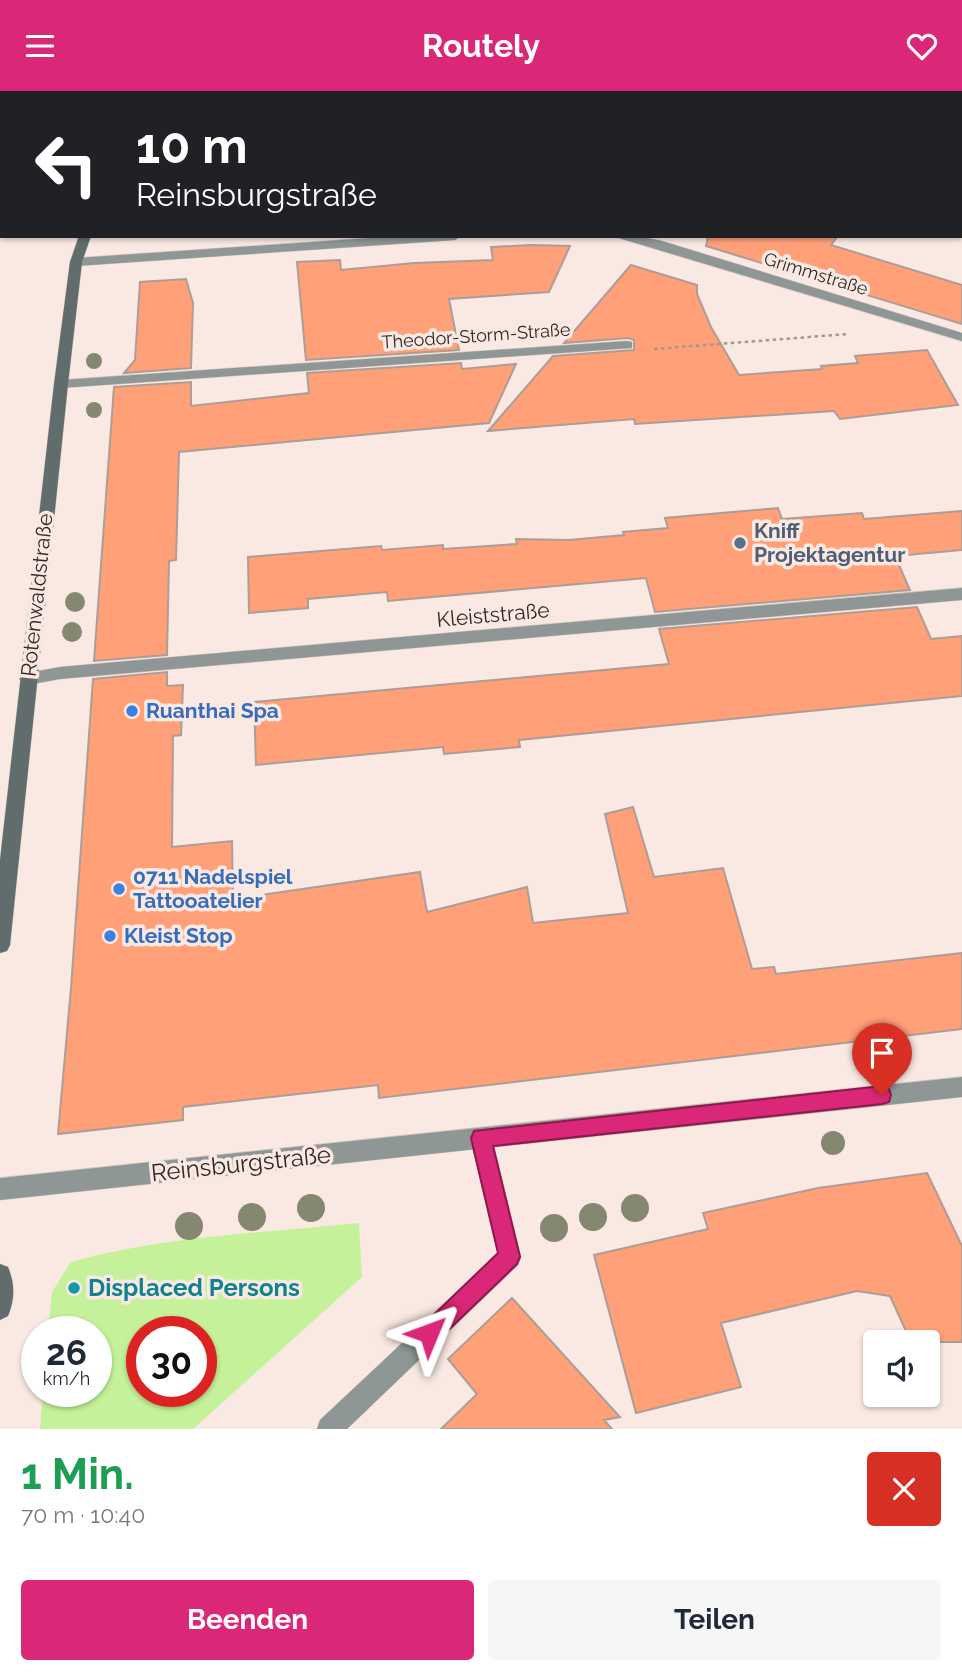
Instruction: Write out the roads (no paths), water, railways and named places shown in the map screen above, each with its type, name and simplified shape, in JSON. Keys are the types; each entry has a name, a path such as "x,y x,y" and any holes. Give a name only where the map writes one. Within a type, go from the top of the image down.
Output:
{"main road":[{"name":"Rotenwaldstraße","path":"0,945 27,678 76,262 81,239"},
{"path":"0,1275 3,1283 0,1308"}],"street":[{"path":"76,262 426,238"},
{"name":"Grimmstraße","path":"628,238 658,244 962,337"},
{"name":"Theodor-Storm-Straße","path":"61,384 627,345"},
{"name":"Kleiststraße","path":"27,678 962,594"},
{"name":"Reinsburgstraße","path":"0,1189 962,1087"},
{"path":"330,1429 510,1257 481,1138"}],"place":[{"name":"Kniff Projektagentur","path":"740,543"},
{"name":"Ruanthai Spa","path":"132,711"},
{"name":"0711 Nadelspiel Tattooatelier","path":"119,889"},
{"name":"Kleist Stop","path":"110,936"},
{"name":"Displaced Persons","path":"74,1288"}]}
